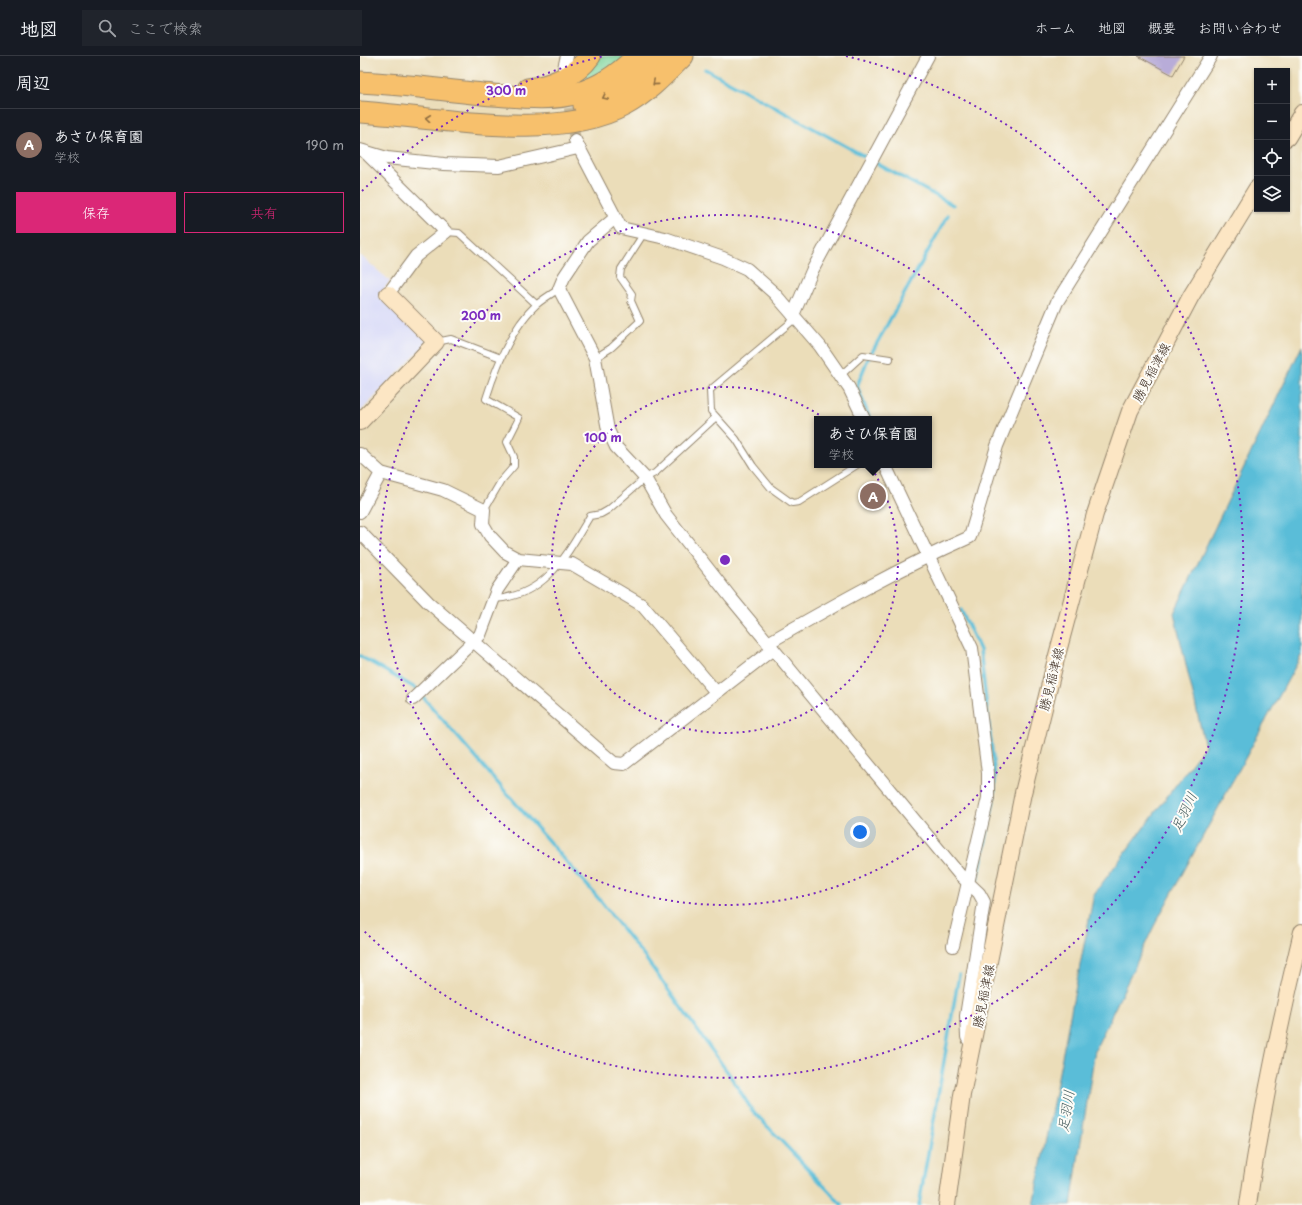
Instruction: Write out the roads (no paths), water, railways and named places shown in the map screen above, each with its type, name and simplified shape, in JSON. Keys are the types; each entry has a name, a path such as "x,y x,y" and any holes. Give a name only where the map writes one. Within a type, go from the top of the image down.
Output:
{"highway":[{"path":"469,93 511,91 550,85 569,76 584,64 590,56"},
{"path":"365,81 469,93 560,97 578,94 597,86 614,75 637,56"},
{"path":"467,122 514,119 566,110 594,102 613,93 630,82 657,56"},
{"path":"364,111 467,122 530,126 582,120 605,114 643,94 683,56"}],"main road":[{"path":"1290,133 1302,113"},
{"name":"勝見稲津線","path":"947,1205 962,1095 1022,793 1080,565 1108,473 1130,411 1192,296 1254,193"},
{"path":"360,422 436,342 388,294"},
{"path":"1248,1205 1265,1097 1280,1022 1302,932"}],"street":[{"path":"564,68 567,56"},
{"path":"794,317 812,271 928,56"},
{"path":"360,532 428,602 614,764 624,764 716,692 771,646 849,596 931,554 970,537 997,446 1057,302 1211,56"},
{"path":"362,151 395,158 444,164 498,166 577,144 621,228 665,238 723,258 747,269 774,293 820,346 849,388 863,416"},
{"path":"362,151 446,232 416,256 388,294"},
{"path":"615,218 588,241 564,277 559,289 595,358 608,430 616,447 645,478 666,515 771,646 959,874 979,893 984,902 966,1016 967,1037 972,1047"},
{"path":"360,454 381,473 443,490 484,510 483,524 490,536 505,552 518,559 572,564 642,605 716,692"},
{"path":"888,468 931,554 972,648 988,773 988,798 952,946"},
{"path":"360,512 381,473"},
{"path":"417,695 480,635 497,590 518,559"}],"lane":[{"path":"446,232 459,233 536,304"},
{"path":"595,358 610,348 640,321 631,301 632,294 620,277 622,269 644,233"},
{"path":"484,510 501,481 514,466 514,457 507,442 519,418 486,399 501,358 526,316 536,304 559,289"},
{"path":"794,317 710,390 711,411 736,439 753,466 772,488 792,503 799,502 852,468"},
{"path":"436,342 451,339 501,358"},
{"path":"841,375 865,356 890,359"},
{"path":"494,599 509,598 541,583 562,562 590,516 601,514 608,510 645,478 655,473 716,417"}],"water":[{"name":"足羽川","path":"1302,346 1302,654 1154,926 1095,1050 1071,1205 1033,1205 1094,894 1205,746 1174,613"}],"waterway":[{"path":"705,69 864,156"},
{"path":"876,163 953,205"},
{"path":"869,416 857,386 867,361 948,215"},
{"path":"961,610 980,650 995,777 994,799 978,879"},
{"path":"360,656 415,688 599,899 646,959 729,1074 752,1110 842,1205"},
{"path":"919,1205 959,975"}],"tunnel":[{"path":"567,90 575,140"}],"place":[{"name":"あさひ保育園","path":"873,496"}]}
